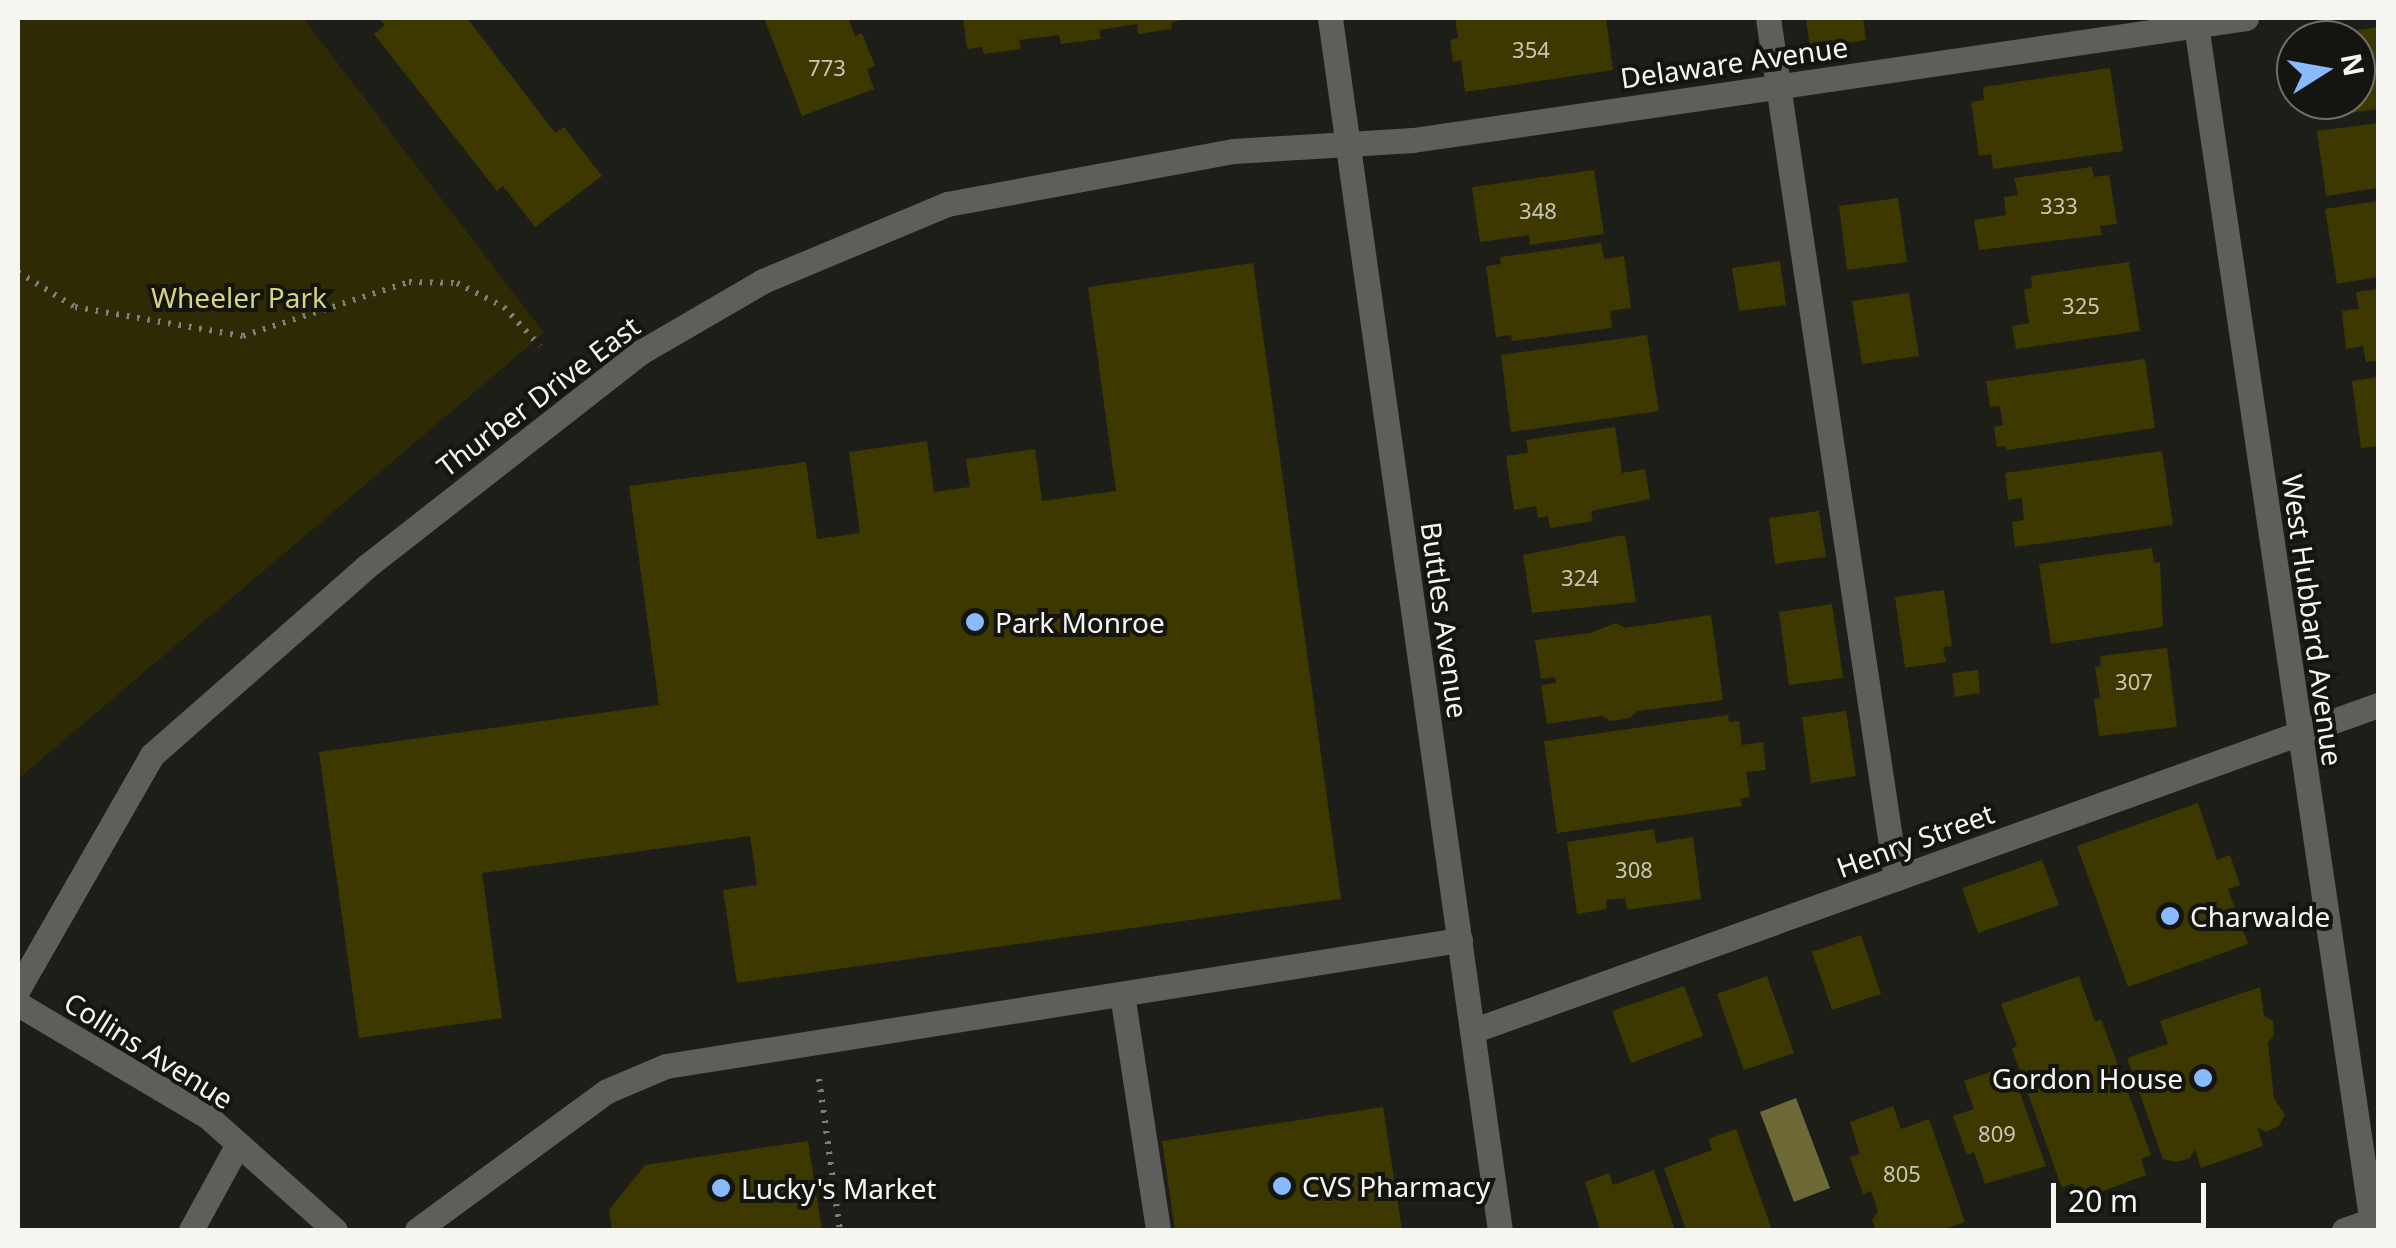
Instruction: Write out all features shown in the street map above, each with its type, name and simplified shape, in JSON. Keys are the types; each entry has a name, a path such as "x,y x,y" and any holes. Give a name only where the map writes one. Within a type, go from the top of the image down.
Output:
{"street":[{"name":"Buttles Avenue","path":"1330,18 1500,1230"},
{"path":"1768,18 1896,879"},
{"name":"Delaware Avenue","path":"1348,144 1413,140 2196,21 2246,18"},
{"name":"West Hubbard Avenue","path":"2196,21 2374,1223"},
{"name":"Thurber Drive East","path":"18,989 152,755 367,566 642,352 764,281 947,204 1234,150 1348,144"},
{"name":"Henry Street","path":"1472,1031 2378,706"},
{"path":"418,1230 607,1091 666,1066 1460,940"},
{"path":"1122,994 1158,1230"},
{"name":"Collins Avenue","path":"18,1004 207,1116 335,1230"},
{"path":"191,1230 238,1144"},
{"path":"2344,1230 2374,1223"}],"path":[{"path":"18,272 75,307 243,336 409,282 457,283 504,306 540,346"},
{"path":"814,1043 840,1230"}],"green space":[{"name":"Wheeler Park","path":"18,18 303,18 544,333 18,779"}],"shaded area":[{"path":"1796,1098 1830,1188 1794,1202 1760,1112"}],"building":[{"path":"379,18 467,18 555,133 564,127 602,176 535,227 503,186 497,191 374,34 385,25"},
{"path":"764,18 848,18 855,36 862,33 875,66 867,69 874,89 802,116"},
{"path":"963,18 1185,20 1171,22 1172,29 1138,34 1137,24 1099,30 1101,39 1061,44 1059,35 1019,40 1021,49 984,54 982,47 967,49"},
{"path":"1455,18 1606,18 1613,70 1465,92 1461,60 1453,62 1450,40 1458,38"},
{"path":"1806,18 1863,18 1866,40 1810,48"},
{"path":"2376,27 2378,27 2376,109"},
{"path":"2110,68 2123,151 1993,169 1991,154 1979,156 1971,102 1984,100 1983,87"},
{"path":"2378,123 2378,188 2326,196 2317,131"},
{"path":"2092,167 2094,177 2109,175 2117,224 2100,226 2102,235 1979,250 1974,220 2006,215 2004,197 2018,195 2014,178"},
{"path":"1594,170 1604,234 1530,245 1529,235 1480,242 1472,187"},
{"path":"1898,198 1907,262 1847,270 1839,206"},
{"path":"2378,201 2378,277 2337,284 2325,209"},
{"path":"1601,243 1604,259 1624,256 1631,308 1610,311 1612,328 1512,341 1511,335 1496,337 1486,266 1501,264 1500,257"},
{"path":"1780,261 1786,305 1739,311 1732,268"},
{"path":"2129,262 2140,331 2016,349 2012,326 2029,323 2024,289 2032,288 2031,276"},
{"name":"Park Monroe","path":"1253,263 1341,899 737,983 723,890 757,885 750,836 482,873 502,1018 359,1038 319,752 659,705 629,486 806,462 817,539 860,533 849,452 927,441 934,492 970,487 966,459 1035,449 1042,501 1116,491 1088,287"},
{"path":"2378,289 2378,361 2366,362 2363,346 2346,349 2342,311 2359,309 2356,292"},
{"path":"1909,293 1919,356 1862,364 1852,301"},
{"path":"1647,335 1659,411 1511,432 1501,355"},
{"path":"2145,359 2155,428 2007,450 2006,446 1997,447 1994,427 2003,425 2000,406 1990,407 1986,381"},
{"path":"2378,377 2378,446 2361,448 2352,381"},
{"path":"1615,427 1622,473 1645,469 1650,499 1591,511 1593,521 1550,528 1548,516 1538,518 1536,506 1514,510 1506,456 1528,453 1526,440"},
{"path":"2162,451 2173,525 2015,547 2012,522 2024,520 2022,498 2008,500 2005,473"},
{"path":"1819,511 1826,557 1775,564 1769,518"},
{"path":"1625,535 1636,602 1532,613 1523,555"},
{"path":"2152,548 2154,563 2160,562 2163,627 2051,644 2039,564"},
{"path":"1944,590 1952,646 1943,647 1946,662 1905,668 1895,597"},
{"path":"1832,604 1843,678 1789,685 1779,612"},
{"path":"1711,615 1723,700 1638,711 1630,718 1612,721 1602,716 1547,724 1541,685 1556,683 1555,677 1541,679 1535,640 1590,633 1616,623 1625,628"},
{"path":"2167,648 2177,727 2099,736 2094,699 2100,698 2095,667 2101,666 2100,656"},
{"path":"1978,670 1980,693 1955,697 1952,673"},
{"path":"1846,711 1856,776 1811,783 1802,717"},
{"path":"1728,715 1729,722 1739,721 1742,745 1763,742 1766,770 1746,772 1750,797 1740,799 1742,806 1557,833 1544,741"},
{"name":"Charwalde","path":"2198,803 2217,860 2230,855 2240,885 2228,889 2248,944 2128,987 2077,846"},
{"path":"1654,829 1656,843 1693,837 1701,899 1627,910 1625,898 1606,900 1607,909 1577,914 1567,842"},
{"path":"2042,860 2059,905 1978,933 1962,888"},
{"path":"1861,935 1881,994 1832,1010 1812,952"},
{"path":"1767,976 1794,1053 1744,1070 1717,994"},
{"path":"2079,976 2095,1022 2101,1019 2151,1155 2141,1159 2146,1175 2079,1200 2073,1183 2062,1188 2012,1049 2017,1046 2001,1004"},
{"path":"1684,986 1703,1036 1631,1063 1612,1011"},
{"name":"Gordon House","path":"2260,987 2264,1016 2273,1021 2274,1035 2268,1043 2274,1098 2285,1115 2279,1126 2266,1132 2257,1127 2263,1146 2201,1168 2195,1149 2190,1158 2176,1162 2163,1159 2127,1058 2168,1044 2160,1021"},
{"path":"2010,1065 2046,1166 1985,1184 1974,1152 1967,1155 1953,1116 1974,1109 1964,1081"},
{"path":"1893,1106 1901,1129 1929,1119 1965,1222 1942,1230 1876,1230 1872,1220 1878,1211 1871,1191 1863,1194 1850,1157 1860,1154 1850,1122"},
{"name":"CVS Pharmacy","path":"1383,1107 1402,1230 1175,1230 1162,1141"},
{"path":"1736,1129 1772,1230 1686,1230 1664,1168 1712,1150 1708,1139"},
{"name":"Lucky's Market","path":"808,1141 822,1230 612,1230 609,1210 645,1165"},
{"path":"1654,1170 1675,1230 1590,1230 1599,1227 1585,1182 1609,1173 1613,1185"}],"place":[{"name":"Park Monroe","path":"975,622"},
{"name":"Charwalde","path":"2170,916"},
{"name":"Gordon House","path":"2203,1078"},
{"name":"CVS Pharmacy","path":"1282,1186"},
{"name":"Lucky's Market","path":"721,1188"}]}
